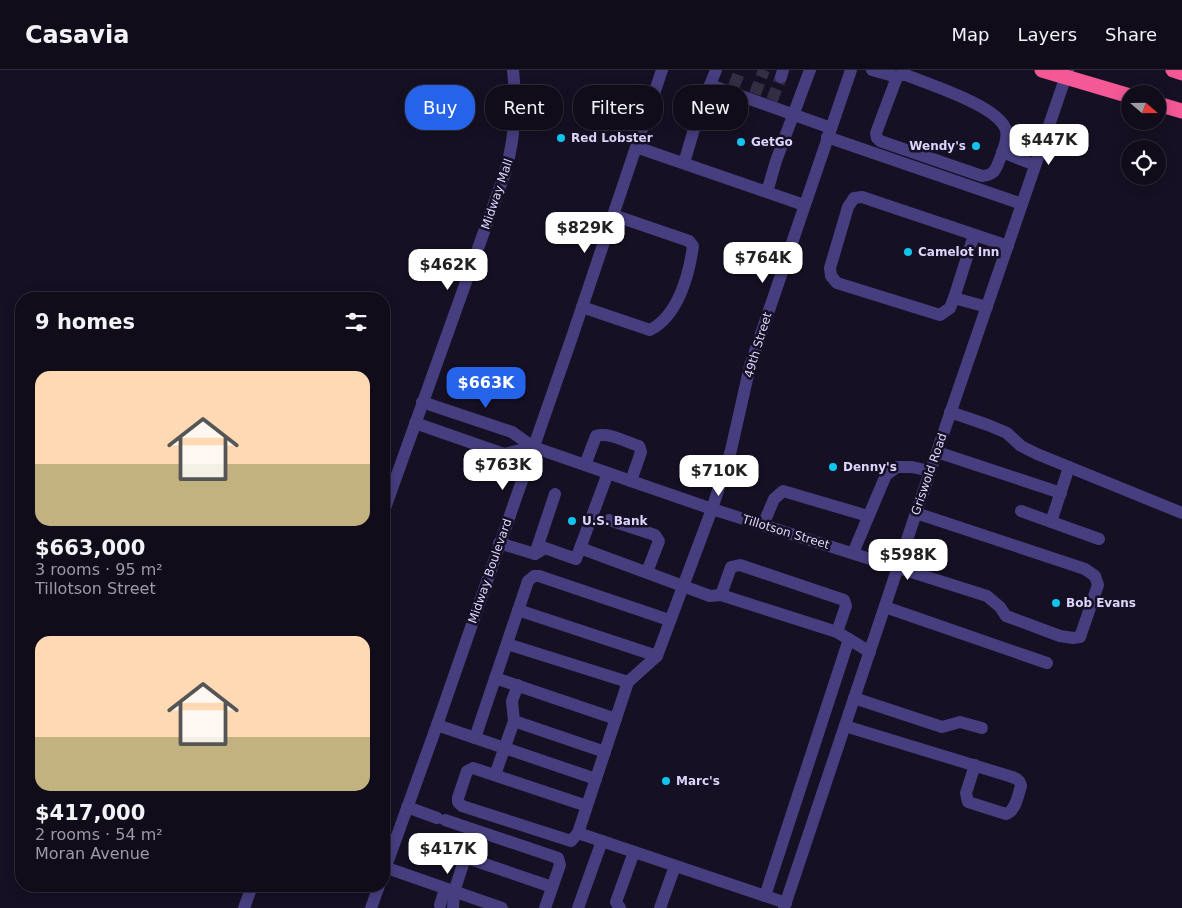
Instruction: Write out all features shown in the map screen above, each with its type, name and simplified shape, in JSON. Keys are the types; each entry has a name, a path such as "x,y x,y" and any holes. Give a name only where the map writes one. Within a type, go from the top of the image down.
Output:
{"highway":[{"path":"1042,70 1067,74 1121,93"},
{"path":"1173,70 1182,73"},
{"path":"1166,107 1182,112"}],"street":[{"name":"Midway Mall","path":"390,494 512,151 516,113 513,70"},
{"name":"Midway Boulevard","path":"390,852 437,725 662,70"},
{"path":"710,85 716,70"},
{"path":"766,192 810,70"},
{"name":"49th Street","path":"657,656 712,509 731,450 750,366 851,70"},
{"path":"872,70 897,77 906,75 981,106 997,119 1006,129 1006,140 994,172 990,176 982,176 880,141 877,138 876,133 897,77"},
{"name":"Griswold Road","path":"785,906 930,471 1067,74"},
{"path":"748,95 771,103 829,132 1022,204"},
{"path":"684,163 694,130"},
{"path":"636,147 804,205"},
{"path":"1002,152 1035,166"},
{"path":"974,235 950,308 940,315 837,283 831,276 830,268 848,207 854,198 862,197 1008,246"},
{"path":"582,307 650,330 659,326 680,296 690,265 692,246 689,241 613,214"},
{"path":"954,298 987,307"},
{"name":"Tillotson Street","path":"422,402 512,432 533,448 712,509 987,596 1000,607 1006,616 1060,636 1080,637 1098,585 1095,576 1085,569 916,513"},
{"path":"950,412 988,424 1007,433 1021,446 1182,513"},
{"name":"Tillotson Street","path":"415,423 504,454 533,448"},
{"path":"585,465 596,436 602,434 639,446 641,452 631,481"},
{"path":"937,452 1061,493"},
{"path":"853,553 886,475 897,467 912,467 930,471"},
{"path":"1051,522 1069,467"},
{"path":"499,544 535,554 545,548 576,559 608,473"},
{"path":"763,525 774,499 783,491 868,516"},
{"path":"535,554 555,494"},
{"path":"1021,511 1099,539"},
{"path":"609,520 655,536 659,541 647,572"},
{"path":"580,548 710,596 722,595 837,632 870,652"},
{"path":"722,595 731,567 740,565 844,600 846,606 837,632"},
{"path":"475,738 528,581 534,576 540,576 669,620"},
{"path":"885,607 1047,663"},
{"path":"518,610 657,656 628,682 616,719 605,752 596,779 587,806 578,833 570,841 462,806 458,802 467,771 470,768 587,806"},
{"path":"765,896 849,639"},
{"path":"507,644 628,682"},
{"path":"495,678 616,719"},
{"path":"494,775 514,721 512,700 518,685"},
{"path":"854,698 942,727 960,722 982,728"},
{"path":"514,721 605,752"},
{"path":"437,725 596,779"},
{"path":"845,726 974,765 1018,779 1020,782 1013,810 1009,814 968,802 966,793 974,765"},
{"path":"406,807 558,858 560,865 545,908"},
{"path":"578,833 765,896 785,906"},
{"path":"578,908 602,841"},
{"path":"620,908 616,902 634,852"},
{"path":"447,906 449,890 464,861 470,859 552,887"},
{"path":"660,908 675,866"},
{"path":"390,871 502,908"},
{"path":"244,908 250,892"},
{"path":"371,908 377,892"}],"tunnel":[{"path":"734,85 740,70"},
{"path":"755,94 764,70"},
{"path":"772,100 781,77"}],"place":[{"name":"Red Lobster","path":"561,138"},
{"name":"GetGo","path":"741,142"},
{"name":"Wendy's","path":"976,146"},
{"name":"Camelot Inn","path":"908,252"},
{"name":"Denny's","path":"833,467"},
{"name":"U.S. Bank","path":"572,521"},
{"name":"Bob Evans","path":"1056,603"},
{"name":"Marc's","path":"666,781"}]}
